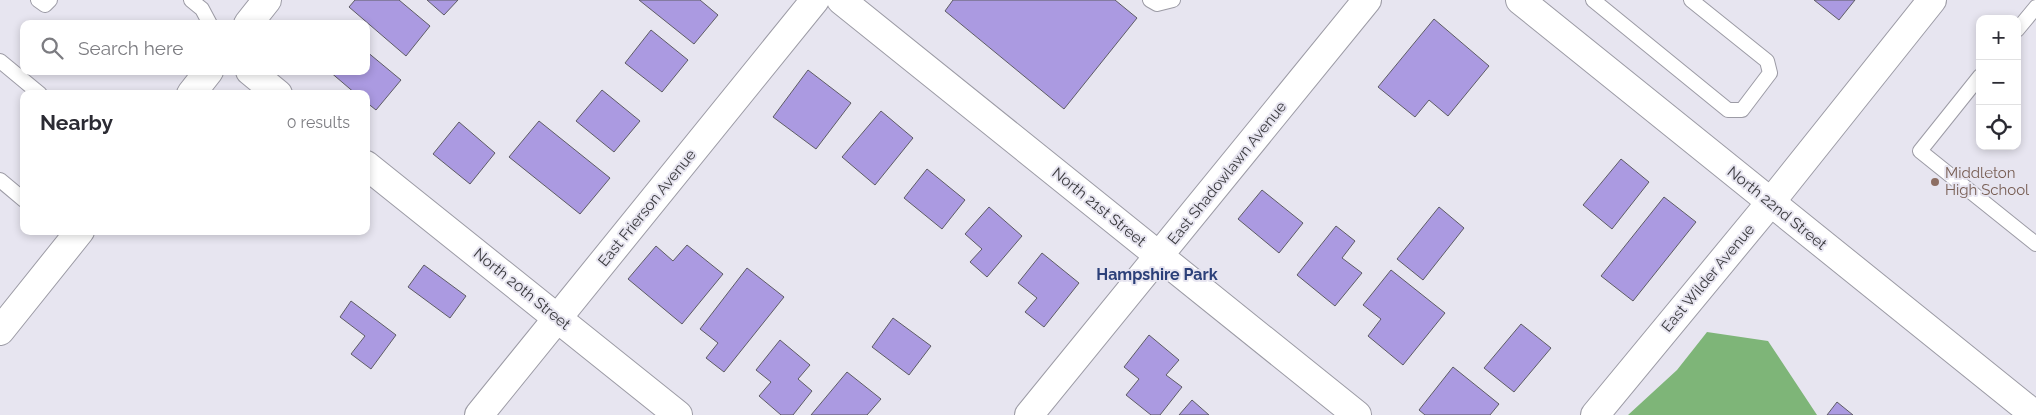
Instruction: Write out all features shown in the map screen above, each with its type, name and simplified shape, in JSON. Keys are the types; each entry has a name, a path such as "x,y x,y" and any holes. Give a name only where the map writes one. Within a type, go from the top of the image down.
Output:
{"street":[{"path":"251,20 267,0"},
{"name":"East Frierson Avenue","path":"479,415 815,0"},
{"name":"North 21st Street","path":"841,0 1357,415"},
{"name":"East Shadowlawn Avenue","path":"1029,415 1367,0"},
{"name":"North 22nd Street","path":"1520,0 2025,412"},
{"name":"East Wilder Avenue","path":"1595,415 1770,203 1932,0"},
{"path":"194,90 206,75"},
{"path":"255,75 273,90"},
{"name":"North 20th Street","path":"370,168 678,415"},
{"path":"0,331 70,235"}],"lane":[{"path":"38,0 45,5 50,0"},
{"path":"191,0 202,9 208,20"},
{"path":"1150,0 1157,4 1174,0"},
{"path":"1593,0 1728,110 1742,110 1770,73 1766,60 1692,0"},
{"path":"2021,25 2036,7"},
{"path":"0,61 35,90"},
{"path":"1976,81 1920,151 2036,244"},
{"path":"0,180 20,197"}],"green space":[{"path":"1707,332 1768,341 1817,415 1628,415 1677,370"}],"building":[{"path":"355,0 399,0 430,26 406,56 370,25 370,20 364,20 349,7"},
{"path":"427,0 458,0 444,15"},
{"path":"639,0 700,0 718,15 694,44"},
{"path":"953,0 1115,0 1137,18 1064,109 945,11"},
{"path":"1814,0 1855,0 1839,20"},
{"path":"1434,19 1489,66 1448,116 1429,100 1415,117 1378,87"},
{"path":"651,30 688,60 662,92 625,63"},
{"path":"370,54 401,80 376,110 370,105 370,90 351,90 334,75 370,75"},
{"path":"808,70 851,103 816,149 773,117"},
{"path":"602,90 640,121 614,152 576,121"},
{"path":"881,111 913,138 875,185 842,157"},
{"path":"539,121 610,178 580,214 509,157"},
{"path":"459,122 495,153 470,184 433,154"},
{"path":"1621,159 1649,182 1612,229 1583,205"},
{"path":"927,169 965,200 942,229 904,198"},
{"path":"1262,190 1303,223 1279,253 1238,219"},
{"path":"1664,197 1696,222 1633,301 1601,276"},
{"path":"989,207 1022,236 987,277 970,262 982,249 965,234"},
{"path":"1439,207 1464,228 1423,280 1397,259"},
{"path":"1336,226 1355,241 1342,258 1362,273 1335,306 1297,275"},
{"path":"687,245 723,274 682,324 628,279 656,246 673,261"},
{"path":"1042,253 1079,283 1044,327 1025,312 1037,298 1018,283"},
{"path":"424,265 466,296 450,318 408,287"},
{"path":"747,268 784,297 724,372 706,358 718,343 700,329"},
{"path":"1391,270 1445,313 1403,365 1368,336 1381,319 1363,305"},
{"path":"351,301 396,335 371,369 351,354 365,336 340,317"},
{"path":"893,318 931,346 909,375 872,347"},
{"path":"1521,324 1551,348 1514,392 1484,368"},
{"path":"1149,335 1179,360 1166,375 1182,387 1160,415 1151,415 1126,395 1139,379 1124,367"},
{"path":"780,340 810,365 798,379 812,391 793,415 781,415 759,396 771,382 756,370"},
{"path":"1453,367 1499,404 1490,415 1425,415 1419,410"},
{"path":"847,372 881,399 867,415 811,415"},
{"path":"1192,400 1209,415 1179,415"},
{"path":"1837,402 1853,415 1827,415"}],"place":[{"name":"Middleton High School","path":"1935,182"}],"district":[{"name":"Hampshire Park","path":"1157,274"}]}
